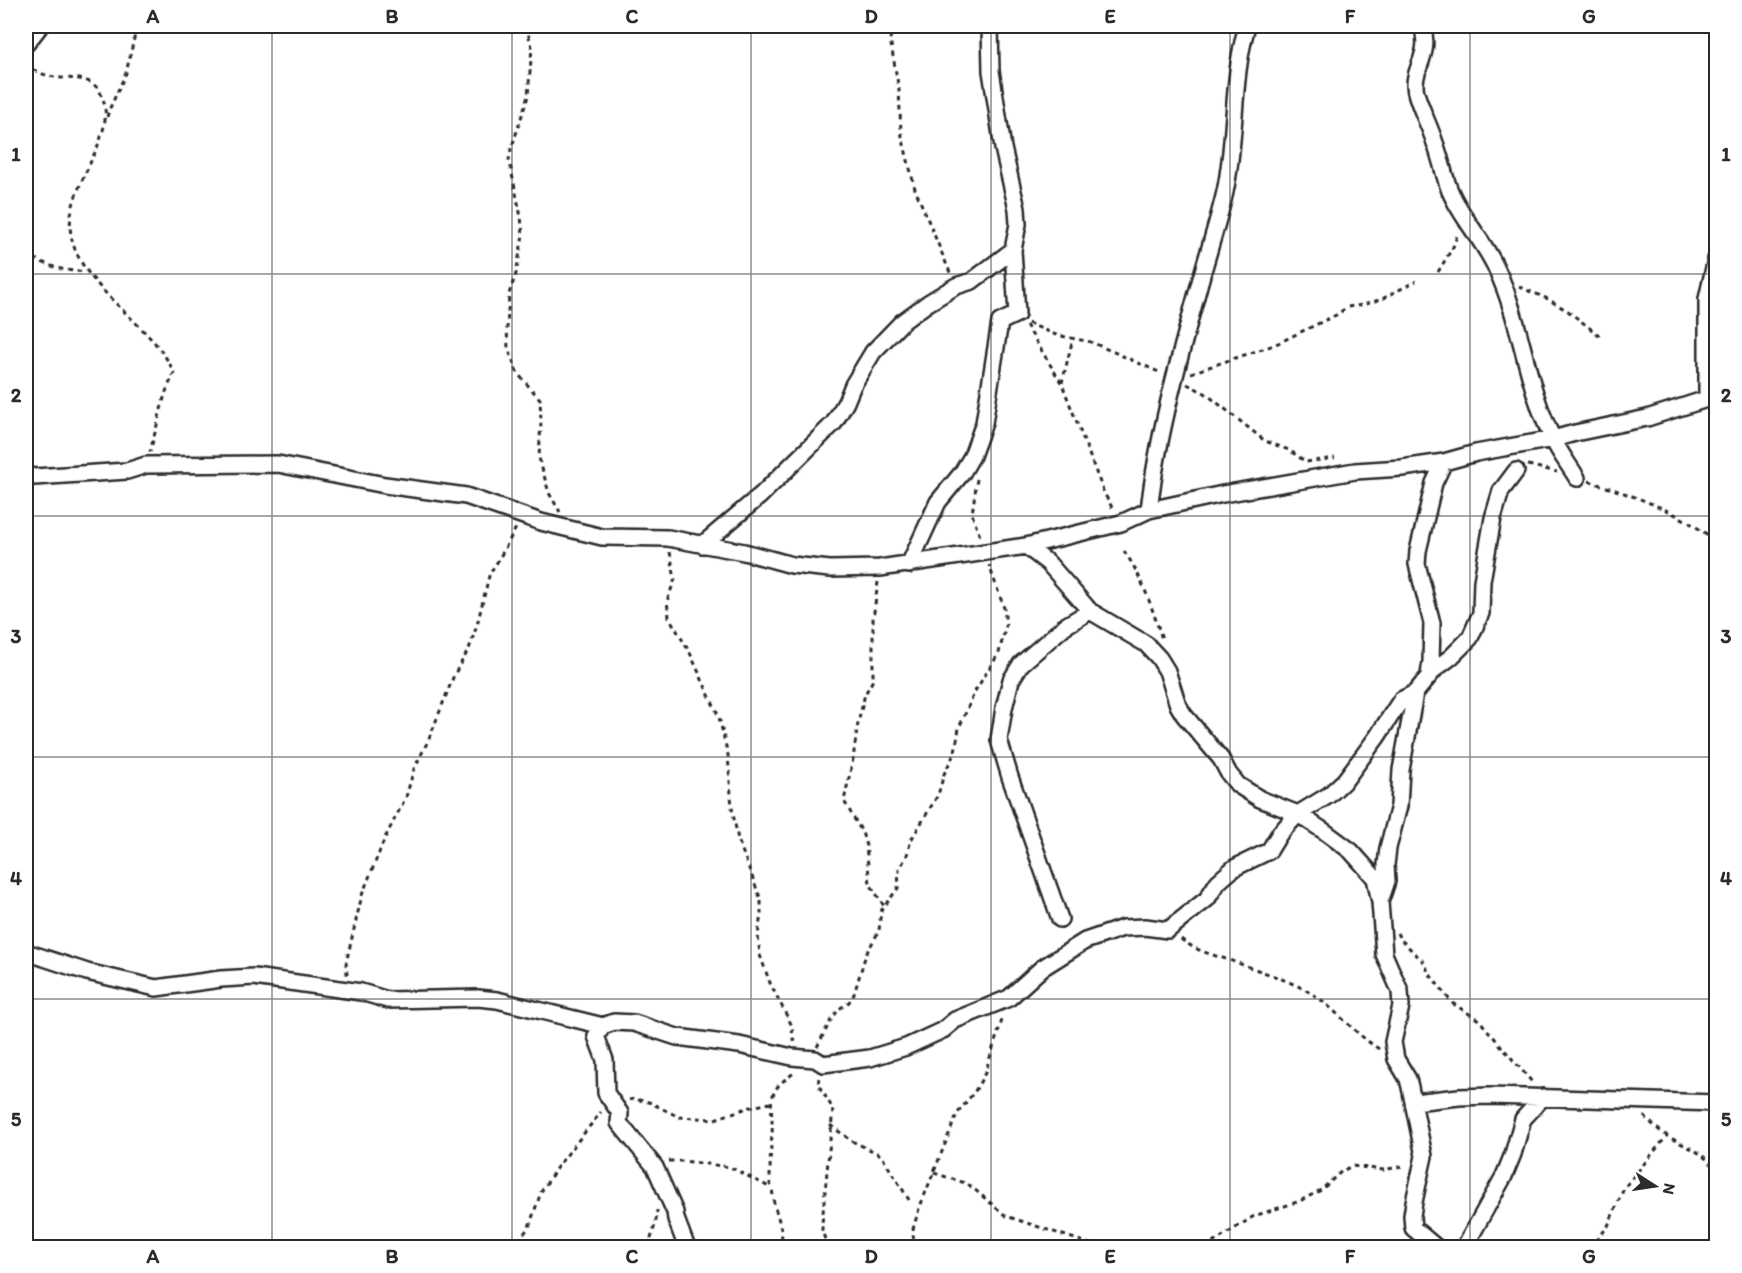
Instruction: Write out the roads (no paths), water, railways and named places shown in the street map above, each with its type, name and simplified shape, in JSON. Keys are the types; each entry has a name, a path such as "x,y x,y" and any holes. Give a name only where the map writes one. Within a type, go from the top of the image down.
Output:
{"street":[{"path":"26,44 40,26"},
{"path":"909,565 938,502 962,473 972,456 983,424 1000,321 1017,314 1013,250 1018,224 1017,209 1001,137 992,71 990,26"},
{"path":"1149,510 1153,472 1225,192 1233,141 1237,76 1247,26"},
{"path":"1422,26 1426,46 1414,81 1415,88 1450,190 1464,218 1497,268 1515,314 1530,375 1553,439 1578,478"},
{"path":"702,545 761,495 834,423 873,352 902,322 956,286 972,281 1013,250"},
{"path":"26,476 127,471 146,465 278,464 385,485 466,496 523,516 602,537 668,538 744,552 792,565 830,569 909,565 1026,546 1121,523 1149,510 1223,494 1355,471 1444,462 1476,453 1647,418 1712,397 1707,299 1716,259"},
{"path":"1429,675 1432,623 1417,564 1434,483 1444,462"},
{"path":"26,952 87,972 156,988 254,977 361,992 388,1000 477,998 497,1000 603,1026 614,1022 634,1023 677,1036 739,1045 792,1057 852,1062 906,1047 943,1030 955,1020 1009,998 1042,968 1085,941 1123,928 1145,927 1168,930 1207,899 1218,882 1234,868 1269,851 1280,833 1298,814 1329,795 1345,780 1401,700 1415,693 1429,675 1470,638 1480,613 1482,581 1493,518 1501,491 1519,467"},
{"path":"1026,546 1061,576 1090,611 1146,644 1159,658 1167,671 1178,705 1184,715 1221,759 1238,785 1260,799 1298,814 1351,851 1365,864 1375,878 1380,902 1384,954 1400,991 1401,1006 1393,1042 1396,1059 1408,1079 1424,1156 1414,1202 1413,1228 1437,1248"},
{"path":"1060,919 999,740 1011,680 1021,664 1065,626 1090,611"},
{"path":"1380,902 1387,881 1388,848 1400,806 1401,770 1415,693"},
{"path":"603,1026 596,1036 605,1060 606,1093 620,1113 620,1123 655,1167 687,1248"},
{"path":"1414,1102 1459,1097 1716,1103"},
{"path":"1464,1248 1504,1176 1523,1119 1546,1098"}]}
